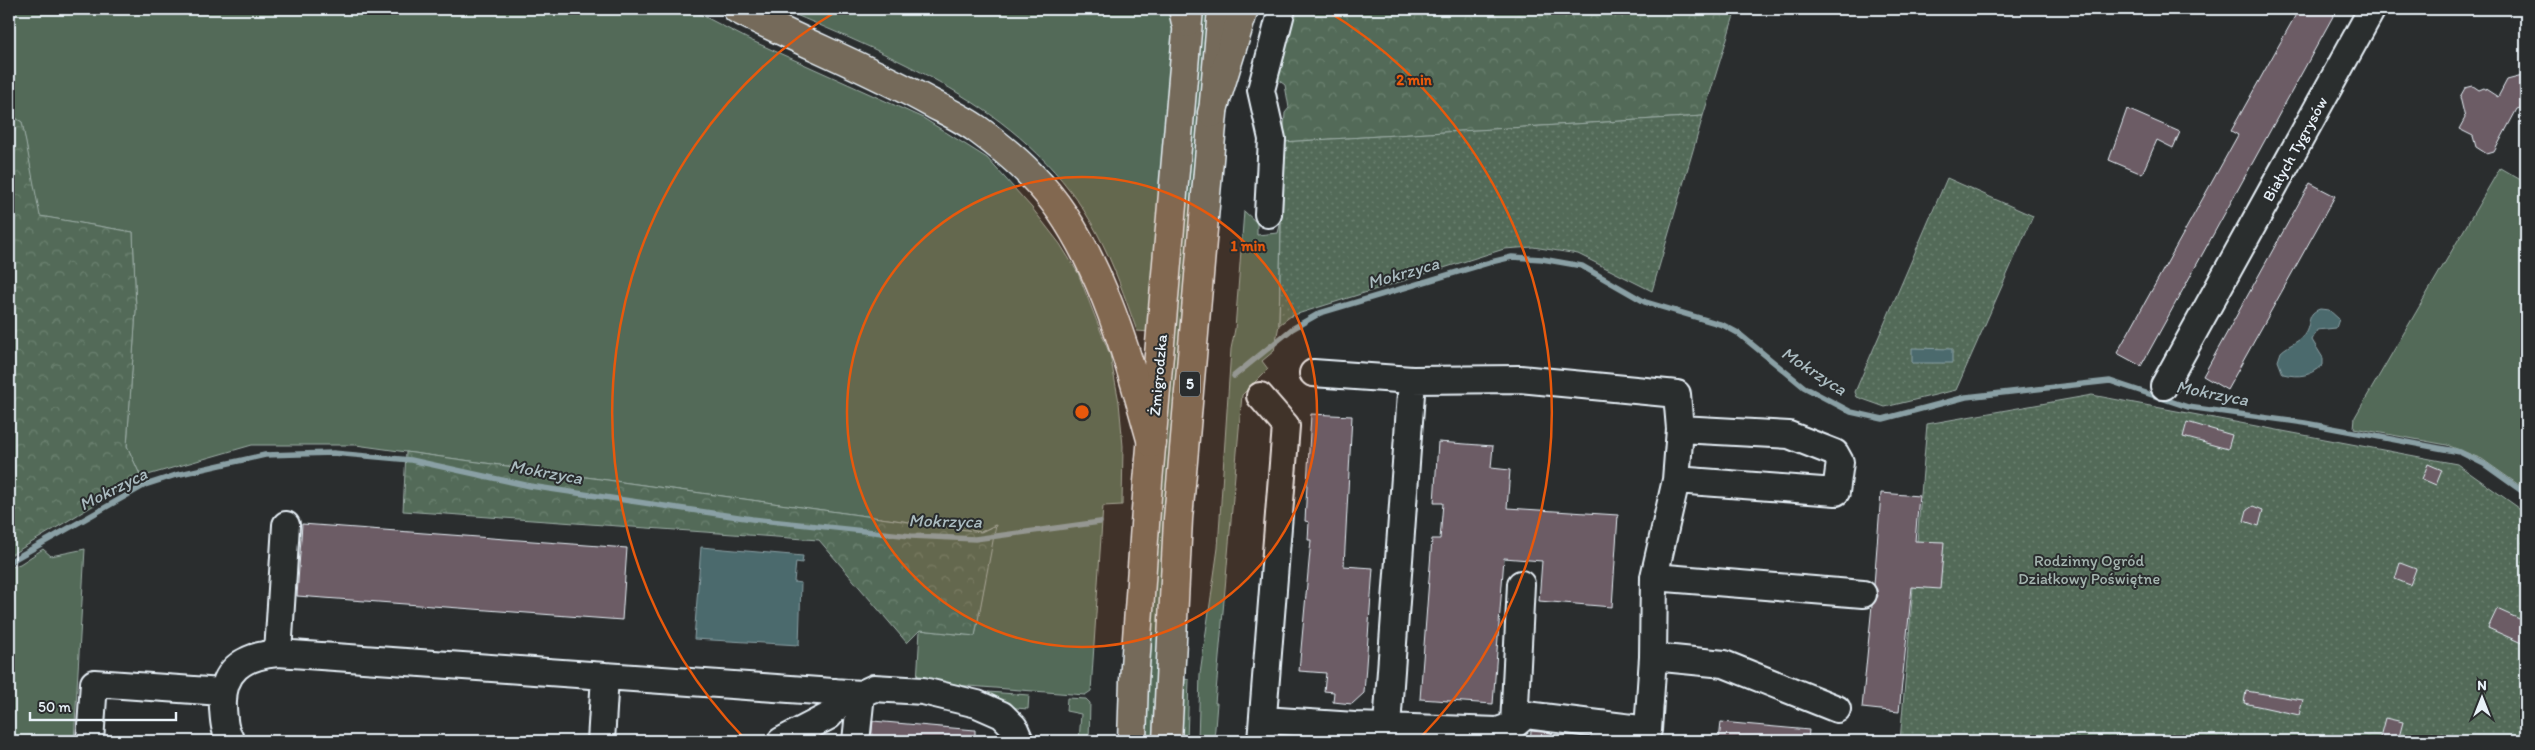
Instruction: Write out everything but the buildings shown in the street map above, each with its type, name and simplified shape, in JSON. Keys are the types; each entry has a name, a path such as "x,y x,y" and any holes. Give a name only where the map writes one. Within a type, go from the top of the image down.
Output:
{"main road":[{"path":"736,9 884,77 976,128 1032,176 1065,218 1100,285 1127,354 1152,443"},
{"name":"Żmigrodzka","path":"1167,741 1178,519 1222,9"},
{"name":"5","path":"1212,113 1244,9"},
{"name":"Żmigrodzka","path":"1132,741 1134,681 1186,14"}],"street":[{"path":"1268,214 1272,139 1261,90 1282,9"},
{"name":"Białych Tygrysów","path":"2164,386 2372,9"},
{"path":"1260,396 1286,426 1262,730 1387,726 1498,731 1514,725 1526,715 1648,730 1653,656 1654,577 1676,480 1680,428 1677,394 1520,379 1412,380 1313,373"},
{"path":"1387,726 1412,380"},
{"path":"1676,480 1836,492 1840,462 1835,453 1789,435 1680,428"},
{"path":"278,653 286,525"},
{"path":"1654,577 1863,594"},
{"path":"1514,725 1521,584"},
{"path":"231,741 224,729 222,692 228,677 237,666 259,654 278,653 861,694 874,688 924,691 959,702 977,704 1002,715 1014,727 1020,741"},
{"path":"1653,656 1724,664 1838,709"},
{"path":"601,741 605,676"},
{"path":"90,741 94,683 222,692"},
{"path":"780,741 829,716 834,710 835,692"},
{"path":"856,741 861,694"}],"green space":[{"path":"9,9 99,11 152,9 690,9 748,39 923,118 987,158 1032,208 1060,244 1078,273 1110,355 1119,402 1123,446 1122,505 1103,506 1091,691 1085,695 917,682 920,630 975,636 995,525 981,532 356,445 252,445 141,477 127,446 136,310 133,232 39,216 22,122 9,114"},
{"path":"782,9 1173,9 1172,53 1150,332 1137,331 1114,269 1097,233 1070,190 1038,154 1001,122 960,94 872,48"},
{"path":"1201,9 1209,9 1155,741 1146,741 1145,709 1164,437"},
{"path":"1292,9 1736,9 1703,116 1283,142 1285,113 1289,108 1285,85 1277,79"},
{"path":"9,114 22,122 40,216 133,232 136,310 127,446 141,477 9,556"},
{"path":"1703,116 1652,291 1578,254 1533,247 1504,249 1291,316 1279,325 1283,142"},
{"path":"2500,168 2526,183 2526,490 2482,459 2447,445 2354,428 2355,417"},
{"path":"1947,178 2033,216 1956,390 1885,407 1857,397 1855,392"},
{"path":"1244,211 1257,223 1257,235 1278,233 1281,221 1279,325 1274,351 1262,361 1268,369 1242,395 1215,703 1217,703 1214,741 1198,741 1200,674 1218,548 1231,349 1235,329"},
{"name":"Rodzinny Ogród Działkowy Poświętne","path":"2092,395 2457,464 2526,513 2526,741 1900,741 1927,424"},
{"path":"406,452 981,532 996,525 975,636 920,630 907,643 819,540 403,511"},
{"path":"43,549 51,556 85,549 74,741 9,741 9,568 20,564"},
{"path":"1181,678 1189,680 1187,741 1179,741"},
{"path":"988,692 1029,695 1028,709 1016,708"},
{"path":"1067,698 1086,699 1090,703 1089,741 1079,741 1081,714 1066,711"}],"water":[{"path":"2320,309 2329,310 2339,319 2336,328 2317,330 2312,340 2323,358 2323,365 2314,372 2304,375 2283,374 2278,361 2281,352 2304,335 2311,315"},
{"path":"1912,348 1952,349 1952,363 1912,363"},
{"path":"701,547 803,556 802,563 796,562 794,582 801,583 799,645 694,639"}],"waterway":[{"name":"Mokrzyca","path":"1234,376 1292,329 1320,313 1491,262 1512,257 1542,259 1582,266 1645,302 1723,325 1738,333 1804,387 1851,412 1883,419 1966,397 2110,381 2188,407 2305,423 2460,452 2484,464 2526,494"},
{"name":"Mokrzyca","path":"9,562 145,485 176,475 265,455 333,453 411,460 530,486 752,519 911,536 975,539 1100,522"}]}
